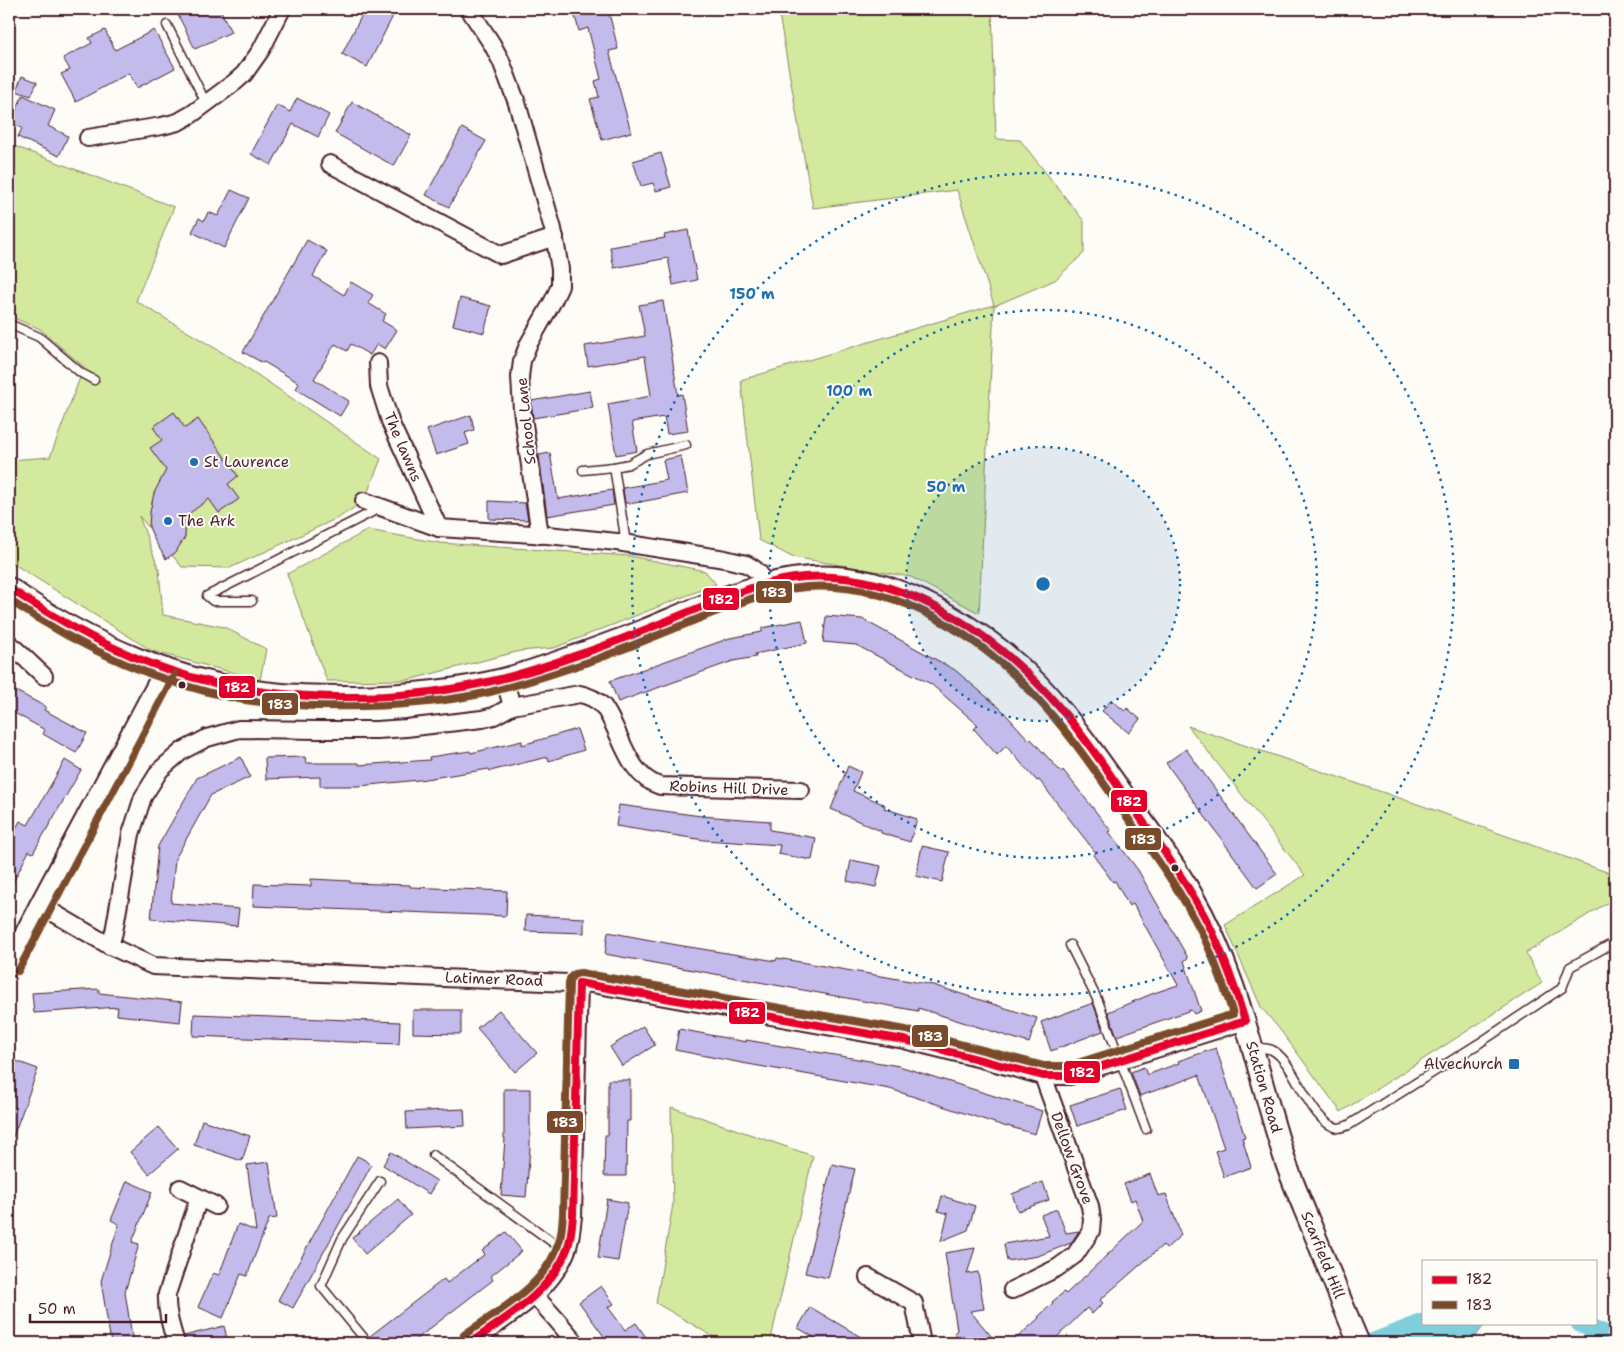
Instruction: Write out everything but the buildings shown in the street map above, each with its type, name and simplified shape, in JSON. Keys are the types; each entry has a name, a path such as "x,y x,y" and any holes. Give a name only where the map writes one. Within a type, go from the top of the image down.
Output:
{"street":[{"path":"88,138 178,122 206,104 244,74 260,50 282,9"},
{"name":"School Lane","path":"469,9 492,44 524,124 555,237 560,270 560,286 528,345 522,361 520,377 522,410 540,535"},
{"path":"330,164 501,255 555,237"},
{"name":"The lawns","path":"378,362 379,386 391,424 439,528"},
{"path":"364,501 439,528 626,543 726,559 746,564 759,573 764,584"},
{"name":"Station Road","path":"9,588 60,622 95,640 166,669 194,678 251,690 325,696 375,696 414,693 452,689 504,678 586,652 764,584 796,578 842,577 878,584 912,596 966,625 1015,662 1037,683 1082,736 1189,889 1227,967 1245,1020 1287,1167"},
{"path":"9,643 44,676"},
{"path":"9,966 166,669"},
{"path":"110,946 130,834 143,797 160,770 182,751 207,738 239,729 348,731 406,728 482,719 494,716 512,706 504,678"},
{"name":"Robins Hill Drive","path":"512,706 580,694 597,700 608,713 628,756 637,770 642,776 660,786 801,790"},
{"name":"Latimer Road","path":"40,905 110,946 144,963 163,968 579,983 904,1040 1043,1076 1070,1076 1245,1020"},
{"path":"470,1343 535,1296 551,1278 569,1245 572,1216 579,983"},
{"name":"Dellow Grove","path":"1012,1290 1057,1268 1075,1254 1090,1231 1092,1219 1090,1206 1043,1076"},
{"name":"Scarfield Hill","path":"1287,1167 1356,1337"},
{"path":"180,1188 216,1206"},
{"path":"176,1343 166,1304 167,1294 199,1198"},
{"path":"868,1277 914,1303 922,1343"},
{"path":"535,1296 576,1343"}],"lane":[{"path":"167,25 206,104"},
{"path":"9,324 39,337 81,373 94,380"},
{"path":"583,470 629,464 647,454 686,445"},
{"path":"614,467 626,543"},
{"path":"252,601 212,602 207,596 381,507"},
{"path":"1253,1048 1270,1048 1280,1056 1317,1111 1328,1124 1340,1128 1349,1125 1478,1044 1562,988 1570,967 1615,942"},
{"path":"1070,945 1098,1001 1146,1129"},
{"path":"433,1155 566,1252"},
{"path":"368,1343 321,1286 342,1239 380,1181"}],"green space":[{"path":"778,9 992,9 996,139 1020,140 1084,221 1084,253 1055,280 994,306 979,613 911,577 792,557 759,540 741,380 994,305 957,190 813,208"},
{"path":"9,144 174,207 136,301 240,363 381,459 364,501 340,517 230,568 182,567 139,516 159,570 163,615 224,627 266,649 260,680 152,651 9,561 9,460 50,457 84,367 40,329 9,316"},
{"path":"368,530 440,543 630,556 705,571 716,584 554,648 520,651 408,680 327,681 287,574"},
{"path":"1188,726 1423,806 1615,875 1615,898 1526,953 1542,983 1341,1112 1261,1007 1225,925 1305,875"},
{"path":"671,1107 813,1156 770,1343 724,1343 656,1303 673,1204"}],"water":[{"path":"1422,1323 1485,1324 1470,1343 1371,1343"}],"waterway":[{"path":"1371,1343 1422,1323"},
{"path":"1582,1324 1615,1339"}],"transit line":[{"name":"182","path":"9,588 87,635 127,654 169,670 206,681 244,689 325,697 366,697 406,694 446,690 498,680 598,648 722,599 776,581 804,577 837,577 870,582 901,592 931,605 960,621 988,640 1037,683 1073,723 1192,894 1221,952 1245,1021"},
{"name":"183","path":"9,600 90,648 148,673 177,683 239,699 302,706 349,706 428,702 490,692 544,677 597,659 752,598 779,591 807,587 841,588 874,594 907,604 938,619 968,637 1021,681 1084,755 1183,899 1210,951 1233,1014 1068,1066 1044,1066 906,1030 581,973 574,974 570,978 569,983 563,1215 560,1239 553,1258 544,1272 520,1296 464,1335"},
{"name":"183","path":"18,971 175,674"},
{"name":"182","path":"579,983 904,1040 1043,1076 1070,1076 1245,1021"},
{"name":"182","path":"470,1343 513,1313 540,1290 561,1263 568,1247 573,1216 579,983"}],"place":[{"name":"St Laurence","path":"194,462"},
{"name":"The Ark","path":"168,521"},
{"name":"Alvechurch","path":"1514,1064"}]}
